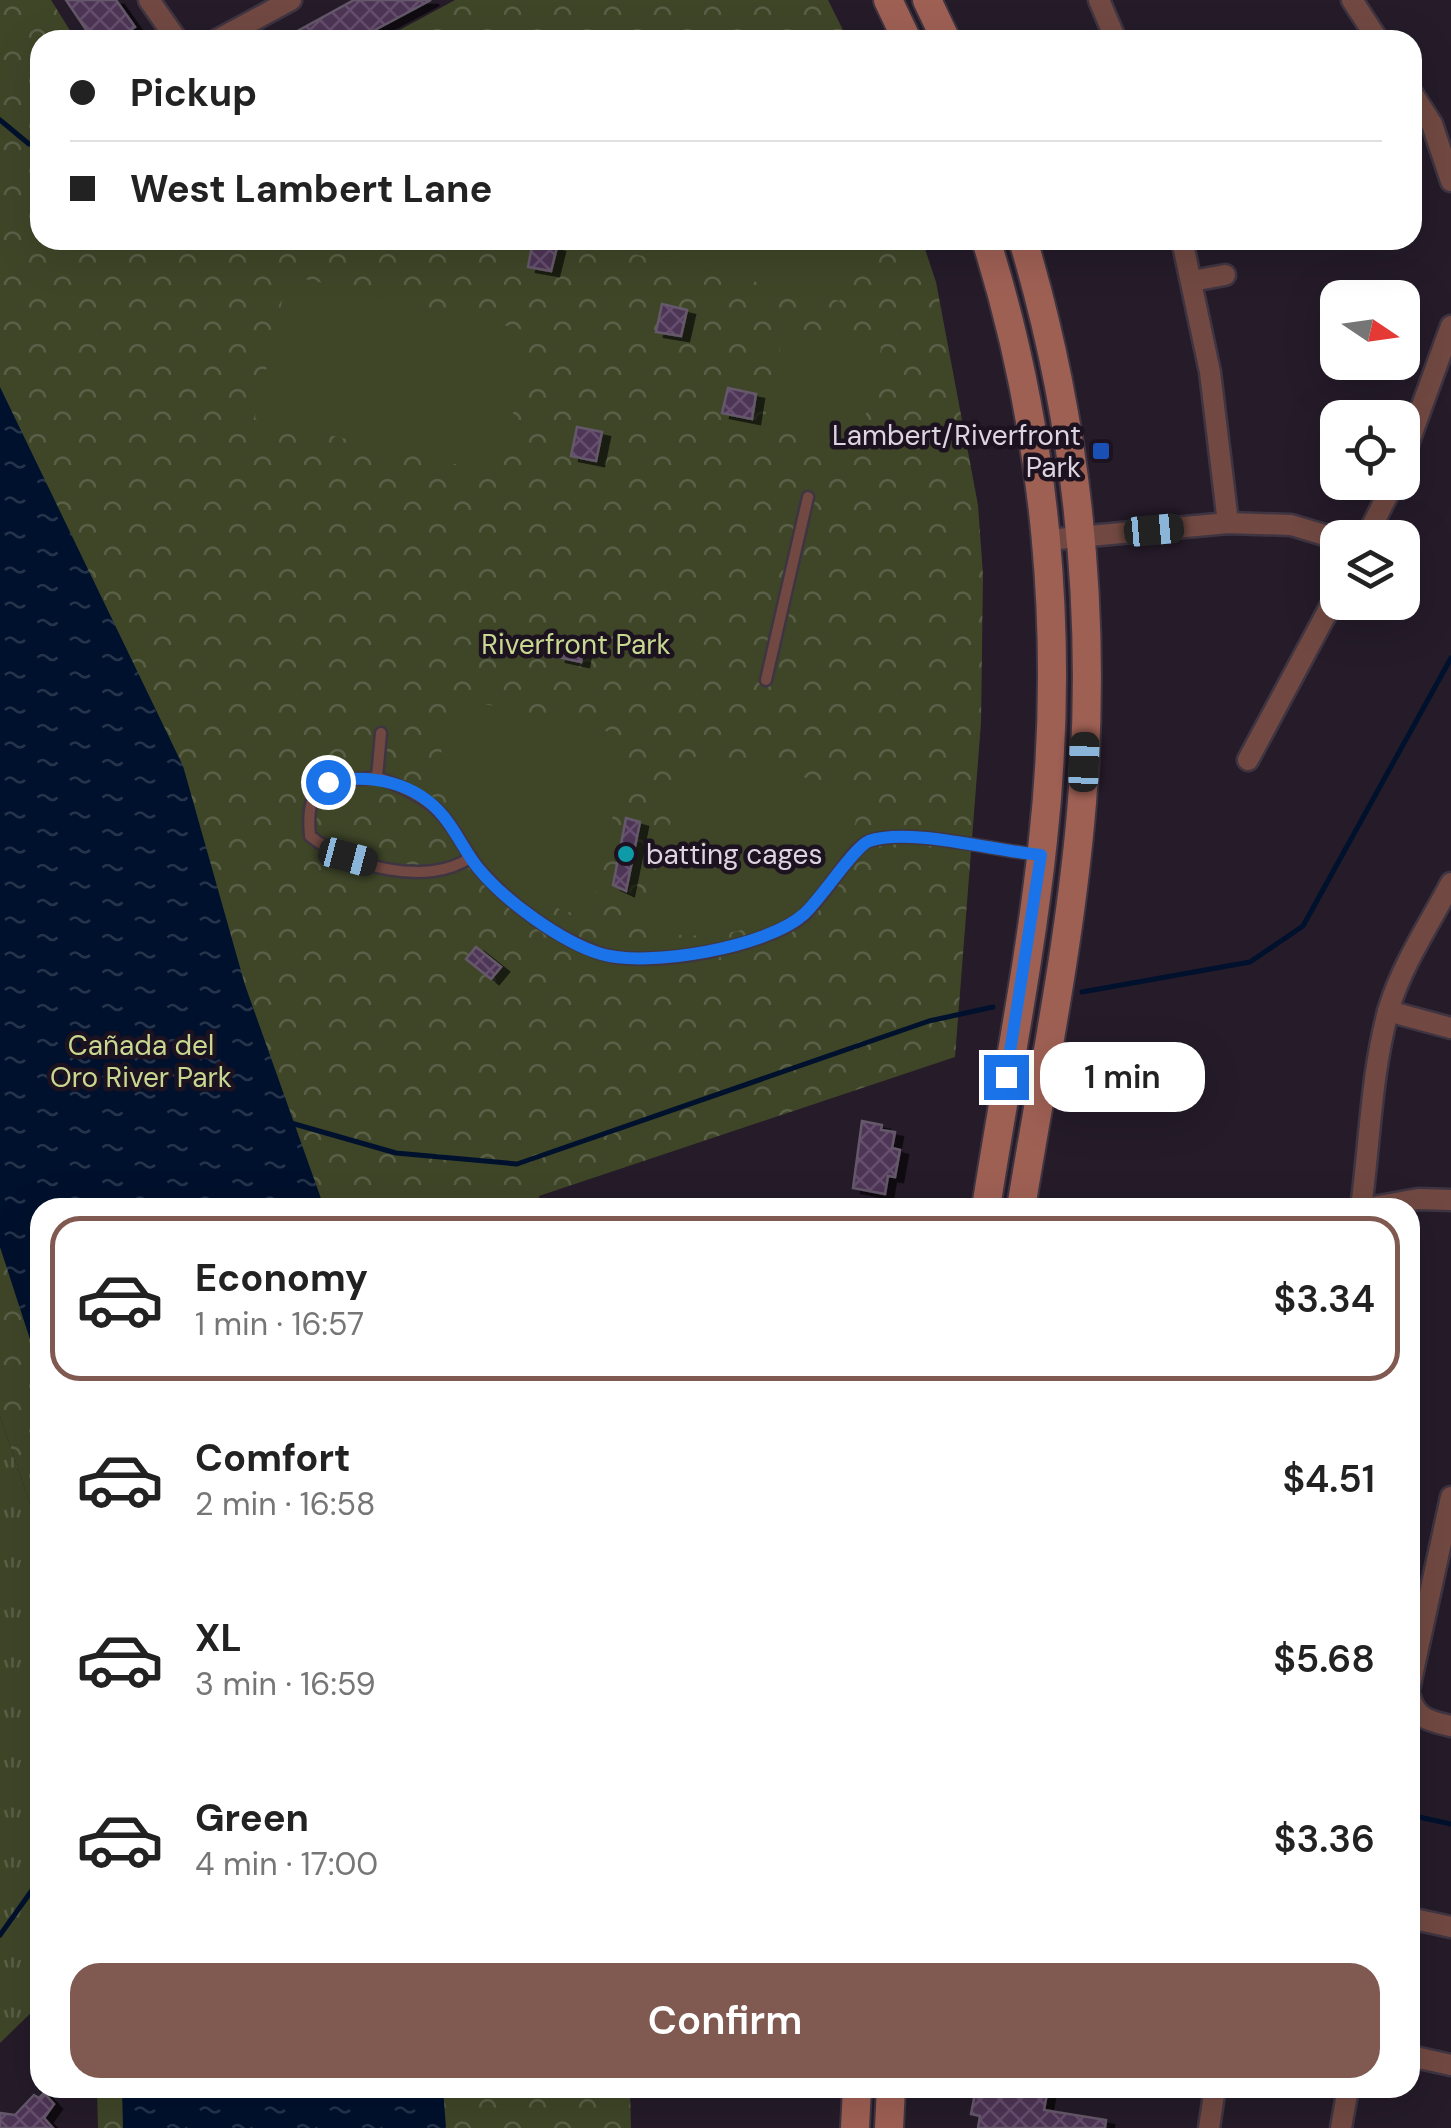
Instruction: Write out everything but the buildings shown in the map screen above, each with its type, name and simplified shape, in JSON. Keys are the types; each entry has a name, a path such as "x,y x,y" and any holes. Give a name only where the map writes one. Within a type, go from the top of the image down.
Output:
{"main road":[{"path":"888,0 902,30"},
{"path":"927,0 941,30"},
{"path":"988,1198 1041,855 1052,681 1047,540 1025,388 989,250"},
{"path":"1024,1198 1082,804 1088,633 1082,537 1064,403 1026,250"},
{"path":"889,2128 890,2098"}],"street":[{"path":"149,0 170,30"},
{"path":"236,30 292,0"},
{"path":"1099,0 1112,30"},
{"path":"1352,0 1372,30"},
{"path":"1422,108 1432,124 1451,181"},
{"path":"1432,124 1451,110"},
{"path":"1184,250 1210,372 1228,523"},
{"path":"1192,281 1225,275"},
{"path":"1420,411 1451,326"},
{"path":"1047,540 1228,523 1291,524 1320,533"},
{"path":"1248,760 1323,620"},
{"path":"1364,1198 1366,1146 1388,1012 1451,883"},
{"path":"1388,1012 1451,1028"},
{"path":"1420,1199 1451,1200"},
{"path":"1420,1639 1451,1497"},
{"path":"1420,1715 1451,1726"},
{"path":"1420,1920 1451,1927"},
{"path":"1420,2058 1451,2065"},
{"path":"1209,2128 1214,2098"},
{"path":"1342,2128 1346,2098"}],"lane":[{"path":"766,680 808,496"},
{"path":"378,777 381,733"},
{"path":"471,858 427,872 348,857 310,836 308,820 318,790 328,782 378,777 406,788 442,814 471,858 496,886 553,931 599,954 630,960 700,953 782,928 802,916 864,842 891,835 1041,855"}],"green space":[{"name":"Riverfront Park","path":"0,0 51,0 70,30 30,30 30,250 925,250 936,282 978,505 983,575 981,723 955,1057 539,1198 30,1198 30,1504 0,1416"},
{"path":"455,0 828,0 843,30 400,30"},
{"path":"617,250 852,250 840,301"},
{"path":"288,275 532,332 499,474 255,418"},
{"path":"785,326 881,348 859,444 764,421"},
{"path":"454,697 618,734 628,748 590,917 533,898 508,883 467,843 444,789 441,758"},
{"path":"699,755 862,790 853,830 834,869 791,910 736,931 676,935 646,930 684,763"},
{"path":"0,1416 30,1504 30,2014 0,2043"},
{"path":"97,2098 630,2098 631,2128 98,2128"}],"water":[{"name":"Cañada del Oro River Park","path":"0,387 183,766 245,985 321,1198 30,1198 30,1339 0,1247"},
{"path":"122,2098 444,2098 446,2128 123,2128"}],"waterway":[{"path":"0,120 30,144"},
{"path":"1082,992 1250,962 1303,926 1451,658"},
{"path":"291,1123 396,1153 517,1164 929,1021 993,1007"},
{"path":"1420,1817 1451,1824"},
{"path":"0,1935 30,1893"}],"place":[{"name":"Lambert/Riverfront Park","path":"1101,451"},
{"name":"batting cages","path":"626,854"}],"route":[{"path":"328,782 378,777 406,788 442,814 478,868 524,910 553,931 599,954 630,960 700,953 782,928 802,916 864,842 891,835 1041,855 1006,1077"}]}
